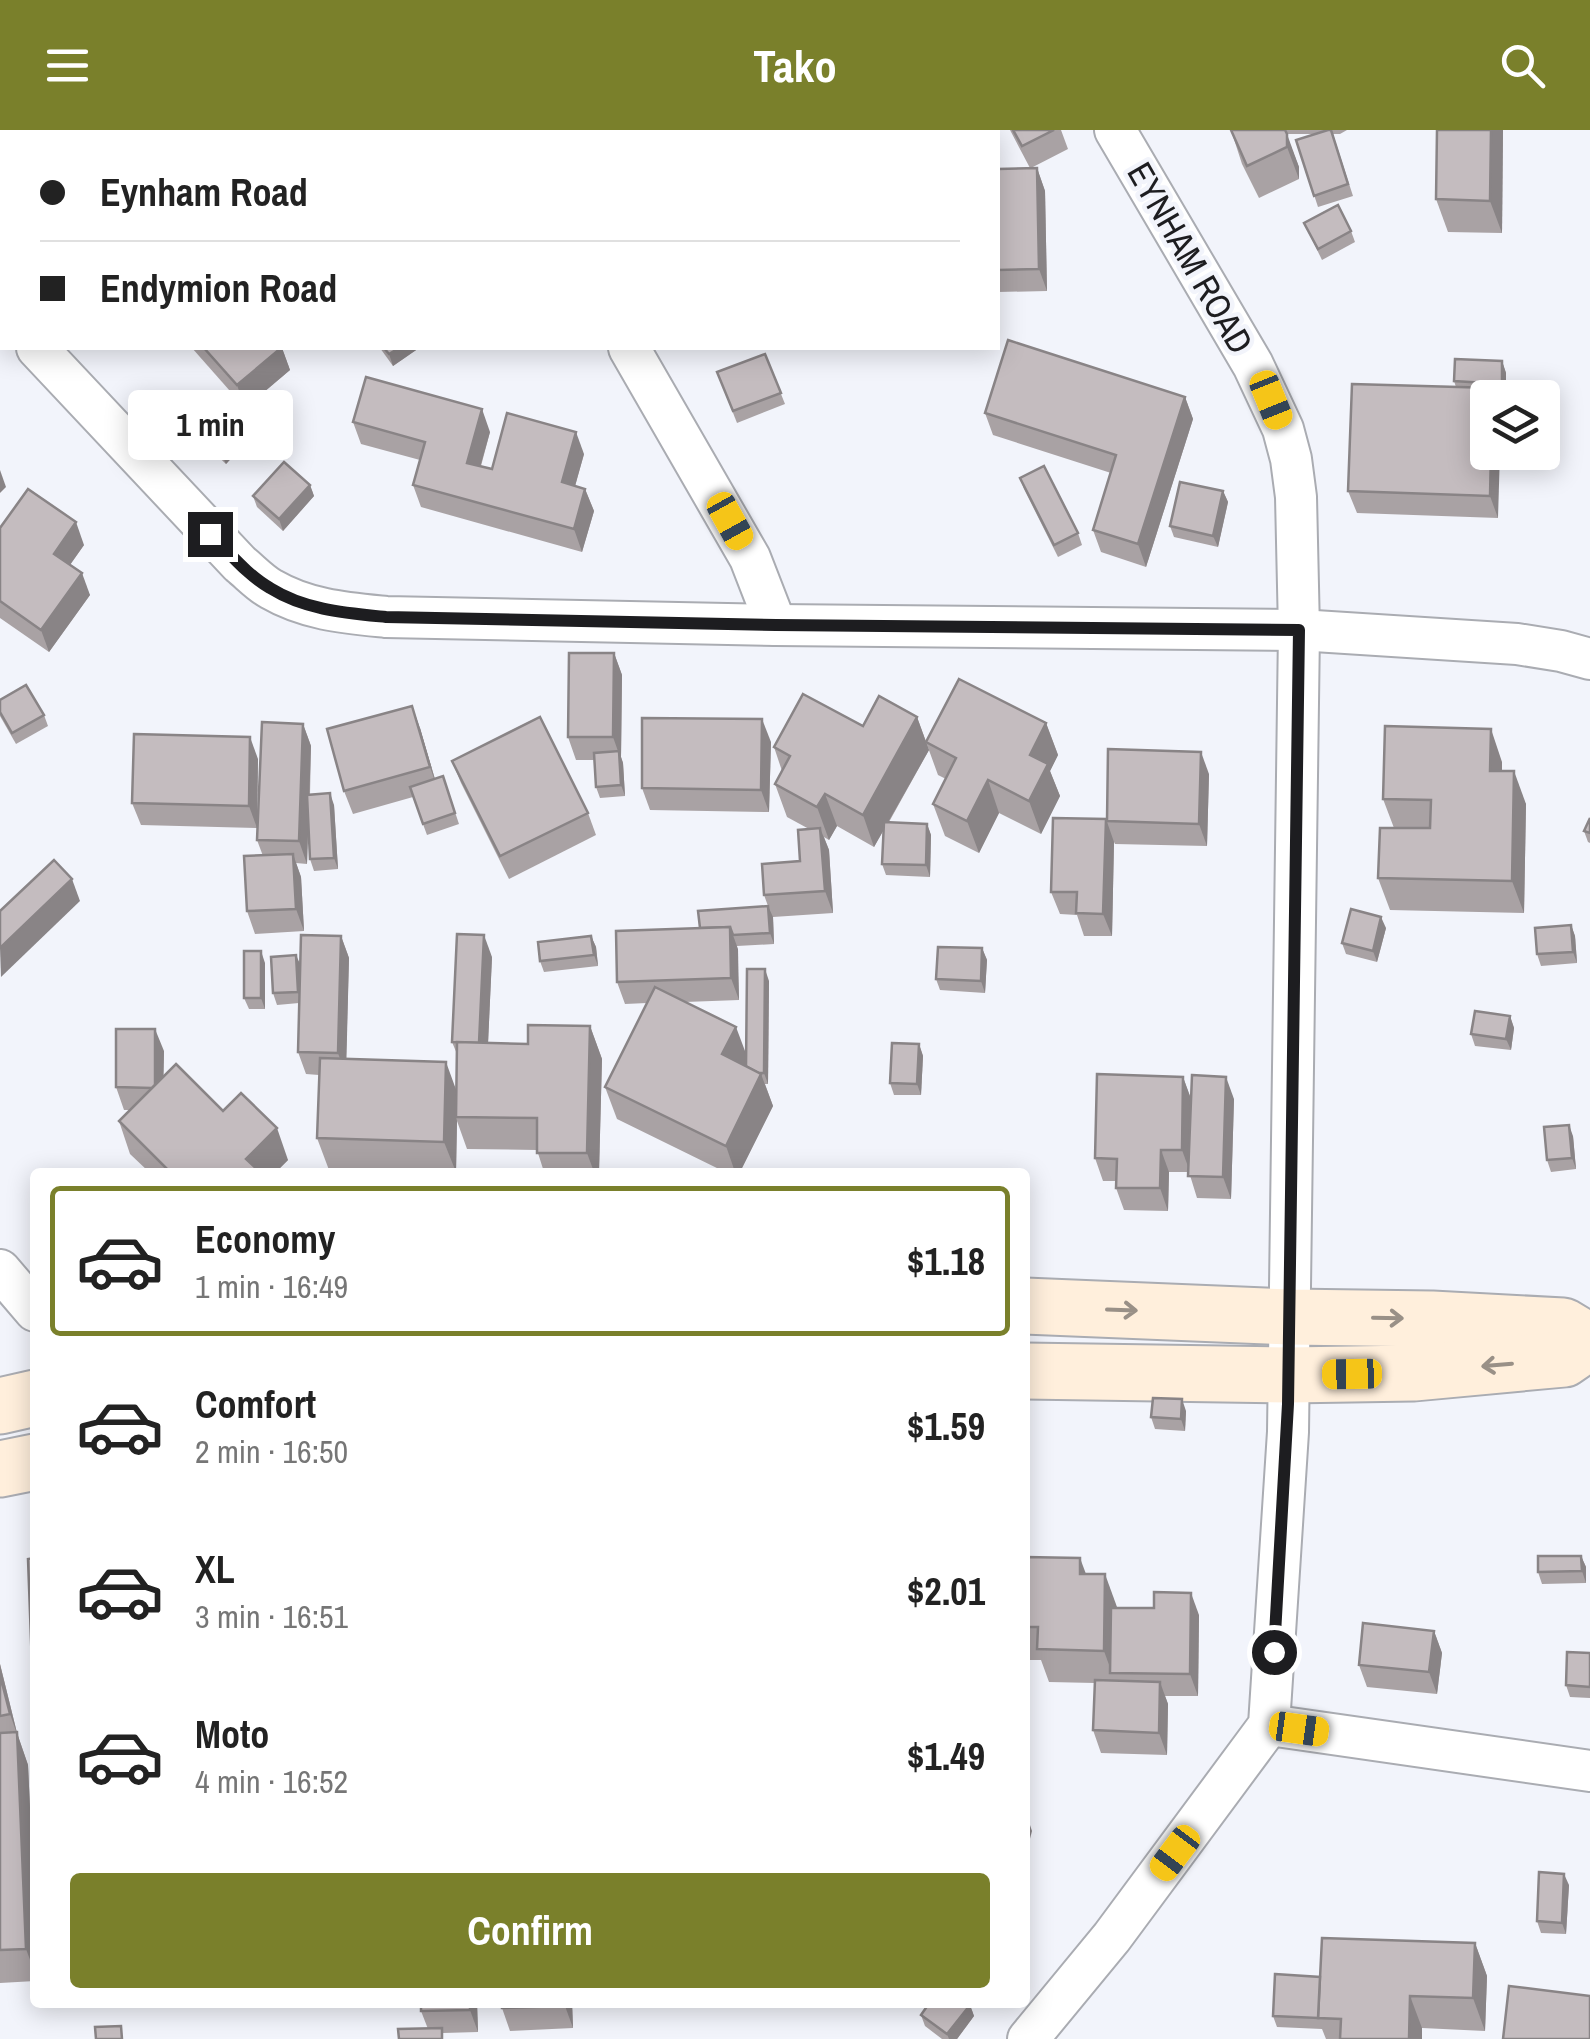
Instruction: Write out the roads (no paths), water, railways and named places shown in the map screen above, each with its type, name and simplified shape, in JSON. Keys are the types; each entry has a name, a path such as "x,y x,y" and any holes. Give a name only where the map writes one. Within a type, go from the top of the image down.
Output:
{"main road":[{"path":"1030,1306 1562,1326 1589,1342 1564,1359 1414,1373 1030,1371"},
{"path":"0,1406 30,1399"},
{"path":"0,1469 30,1463"}],"street":[{"name":"EYNHAM ROAD","path":"1115,130 1253,365 1283,430 1296,497 1299,630 1288,1432 1270,1725"},
{"path":"39,350 240,564 270,588 307,606 342,613 776,625 1299,630 1516,644 1590,659"},
{"path":"630,350 750,558 776,625"},
{"path":"0,1270 30,1306"},
{"path":"1028,2039 1112,1937 1270,1725 1590,1771"}]}
